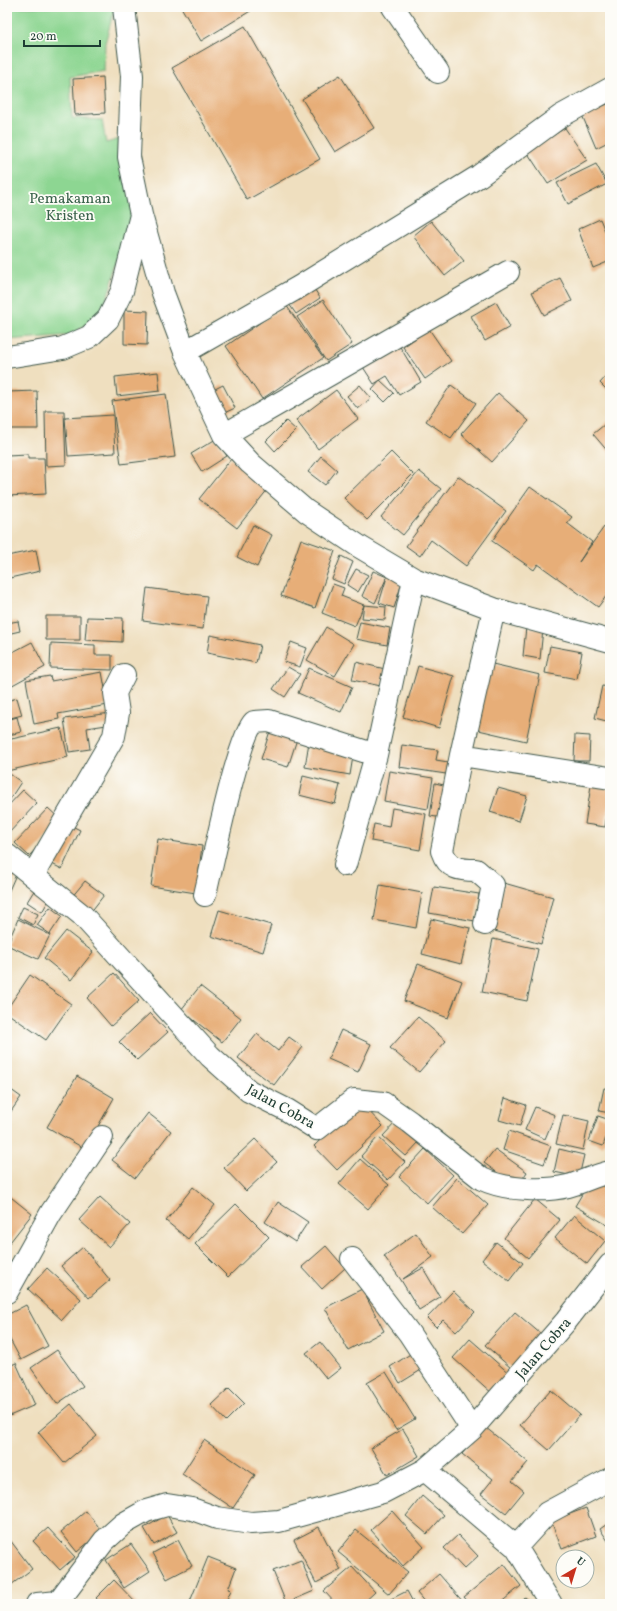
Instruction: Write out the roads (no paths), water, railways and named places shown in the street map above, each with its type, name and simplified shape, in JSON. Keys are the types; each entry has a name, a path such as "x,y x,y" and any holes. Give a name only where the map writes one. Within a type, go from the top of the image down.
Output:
{"street":[{"path":"124,7 132,76 130,157 141,215 164,293 185,352 224,435 250,463 306,511 360,547 414,579 494,609 610,641"},
{"path":"393,7 438,72"},
{"path":"185,352 299,287 479,176 561,116 610,89"},
{"path":"7,357 63,348 89,337 108,319 122,291 141,215"},
{"path":"224,435 508,272"},
{"path":"345,865 376,755 414,579"},
{"path":"485,924 493,885 476,870 459,870 447,861 442,851 461,755 494,609"},
{"path":"33,875 114,736 118,713 115,693 124,675"},
{"path":"205,895 235,770 248,730 254,722 269,722 376,755"},
{"path":"461,755 610,778"},
{"name":"Jalan Cobra","path":"7,855 82,915 210,1056 249,1091 287,1110 317,1129 354,1100 383,1103 410,1122 482,1179 492,1184 550,1189 570,1186 596,1175 610,1172"},
{"path":"7,1292 51,1213 102,1137"},
{"path":"352,1259 409,1333 472,1428"},
{"name":"Jalan Cobra","path":"53,1603 104,1541 122,1524 146,1511 167,1505 192,1509 217,1518 251,1523 279,1521 383,1492 425,1470 472,1428 567,1320 610,1265"},
{"path":"425,1470 516,1548 551,1604"},
{"path":"516,1548 547,1513 610,1479"}],"park label":[{"name":"Pemakaman Kristen","path":"70,206"}]}
